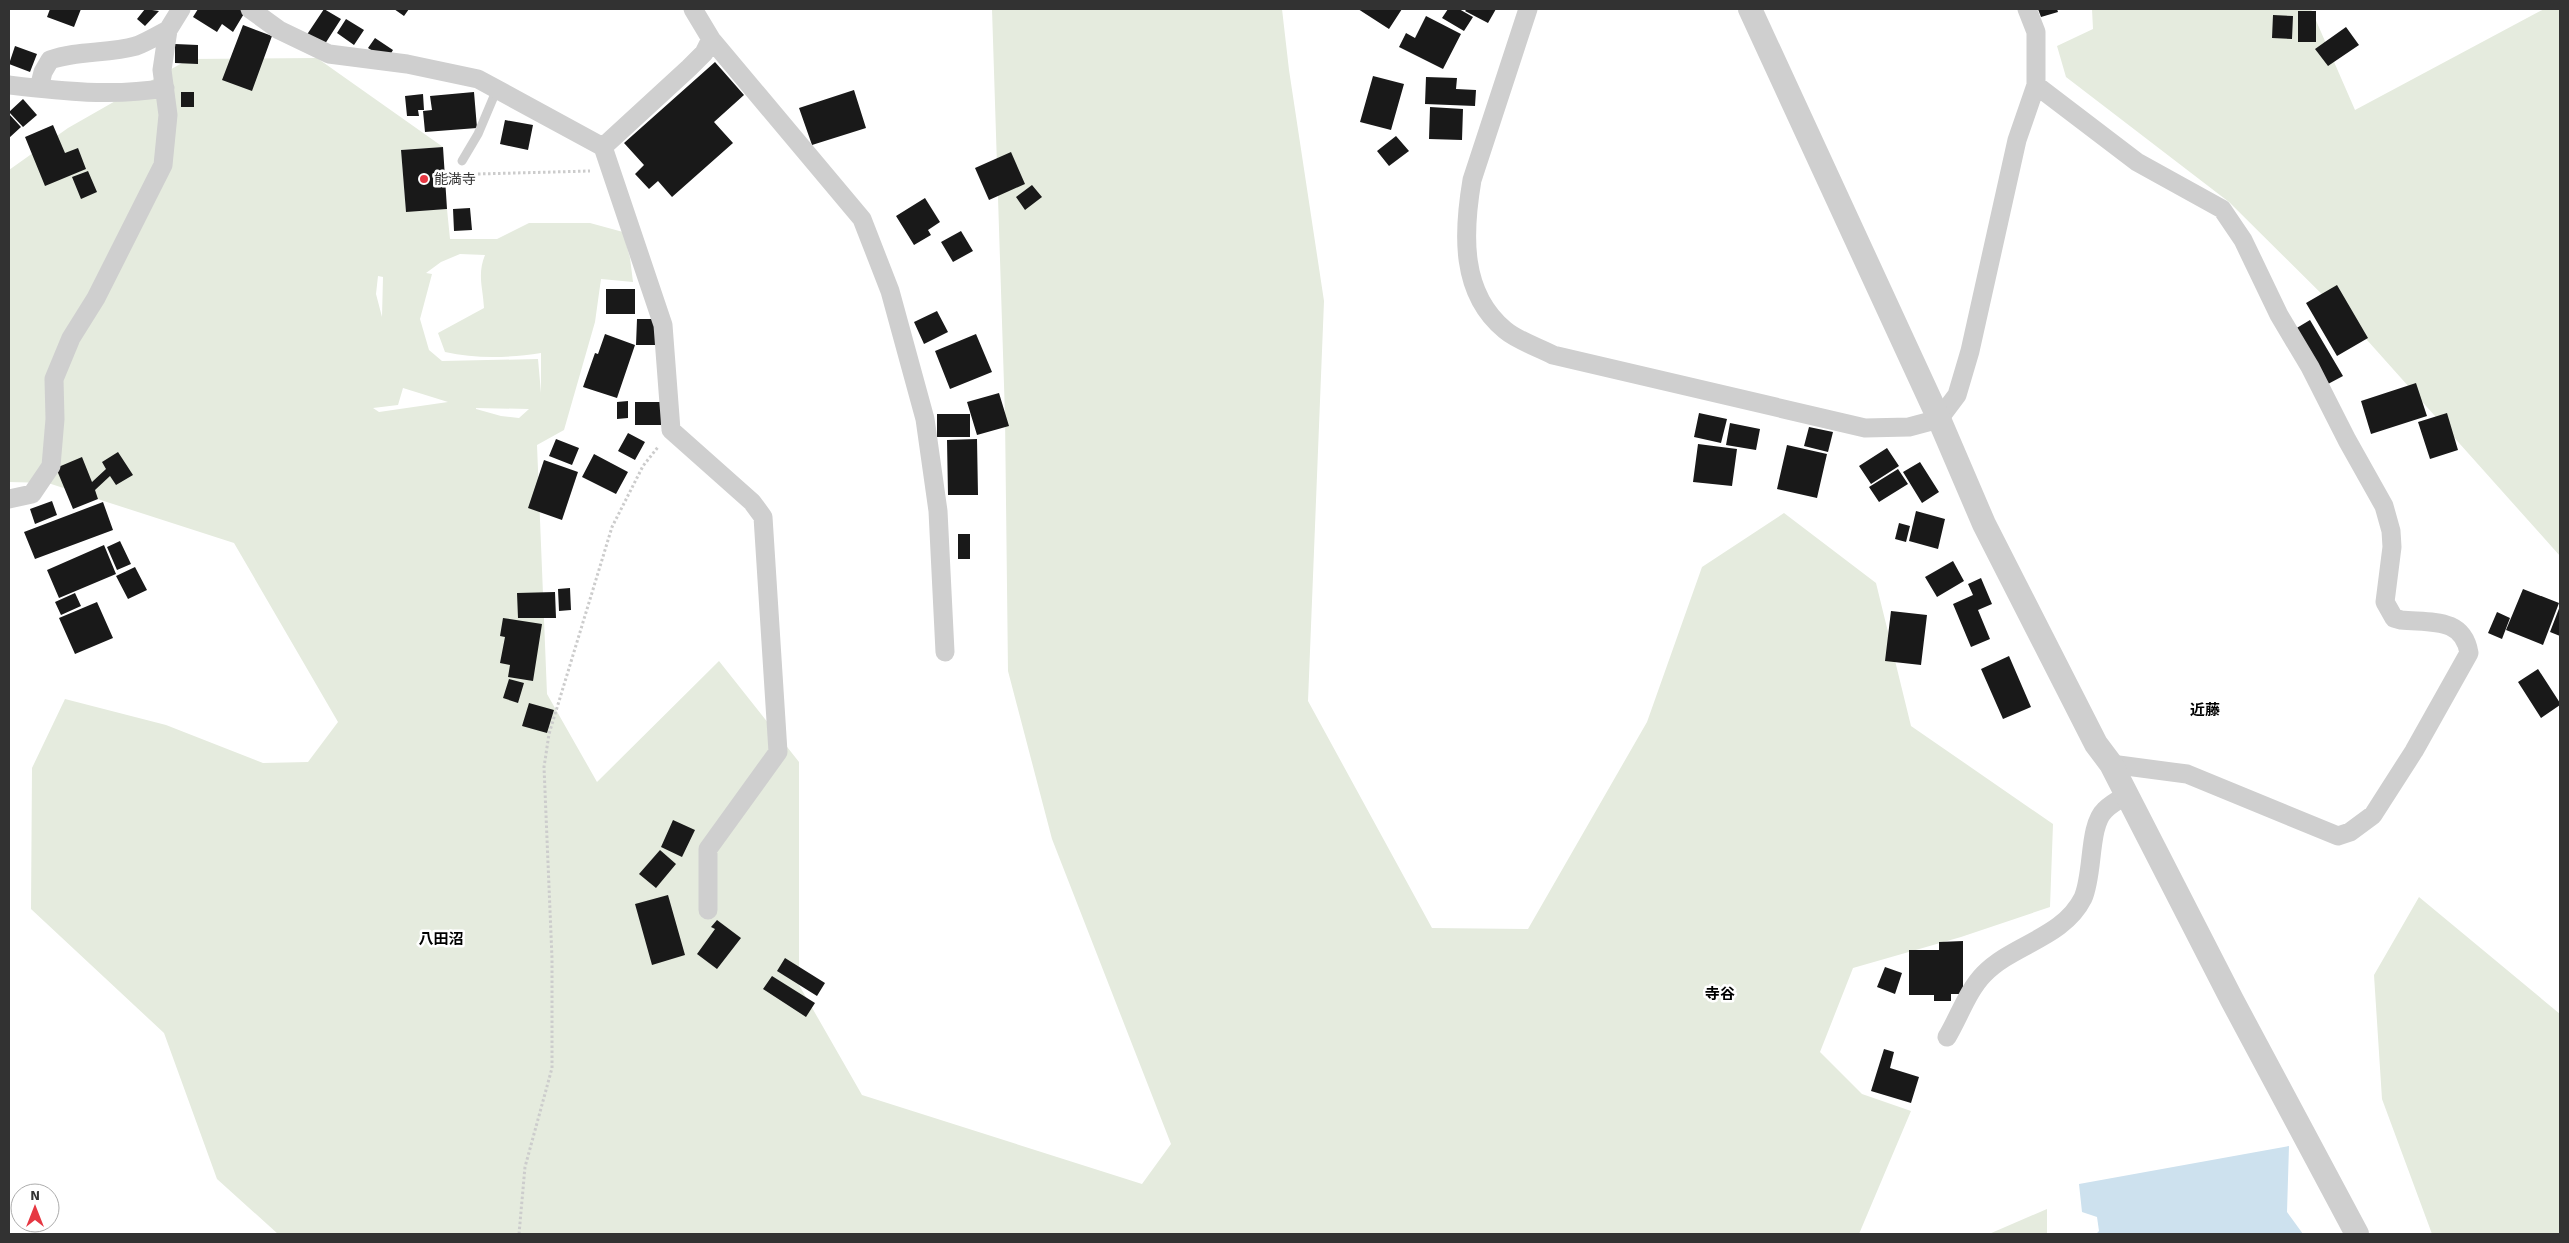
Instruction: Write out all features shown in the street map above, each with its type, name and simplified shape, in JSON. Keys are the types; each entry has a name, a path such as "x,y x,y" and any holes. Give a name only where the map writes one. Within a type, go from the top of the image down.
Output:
{"street":[{"path":"9,499 32,494 51,466 55,419 54,379 72,338 96,298 163,165 168,115 162,70 168,30 181,9"},
{"path":"250,9 279,30 329,54 407,64 478,79 603,147 663,325 671,430 752,502 764,517 778,752 708,849 708,910"},
{"path":"693,9 711,39 862,219 890,291 925,419 938,510 944,652"},
{"path":"1528,9 1472,180 1467,208 1466,251 1475,291 1484,310 1506,331 1553,355 1865,428 1908,427 1939,419 1957,396 1970,351 2017,140 2036,85 2036,32 2027,9"},
{"path":"1750,9 1939,419 1984,524 2096,744 2111,764 2232,1000 2357,1234"},
{"path":"39,88 43,72 50,60 68,54 103,51 137,45 168,30"},
{"path":"603,147 689,68 704,53 711,39"},
{"path":"9,85 83,93 135,93 165,88"},
{"path":"2036,85 2137,162 2222,209 2243,240 2279,315 2310,367 2347,440 2384,506 2392,539 2385,602 2388,611 2394,618 2401,620 2455,627 2466,639 2469,653 2414,751 2373,815 2350,832 2338,836 2187,774 2111,764"},
{"path":"1947,1036 1983,974 2002,959 2047,934 2069,918 2083,898 2092,866 2094,831 2104,810 2127,795"}],"lane":[{"path":"462,161 478,134 497,90"}],"path":[{"path":"478,174 611,170"},
{"path":"519,1234 525,1167 552,1068 552,958 544,767 549,734 612,527 643,466 671,430"}],"shaded area":[{"path":"992,9 1282,9 1289,70 1324,301 1308,701 1432,928 1528,929 1647,722 1702,567 1784,513 1876,583 1911,726 2053,824 2050,907 1961,937 1853,968 1820,1052 1862,1094 1911,1111 1859,1234 278,1234 217,1179 164,1033 31,909 32,768 65,699 166,725 263,763 308,762 338,722 234,543 48,483 9,482 9,170 68,128 189,59 317,58 443,147 401,150 406,211 447,209 450,239 497,239 529,223 590,223 623,232 630,258 633,282 601,279 595,322 564,430 537,445 547,694 597,782 719,661 799,762 799,985 862,1095 1142,1184 1171,1144 1052,839 1008,671 1005,416","holes":["460,254 485,255 481,269 484,308 438,333 445,352 493,357 541,353 541,393 538,359 442,361 429,350 420,319 432,274 426,273 441,262","378,276 383,277 382,317 376,294","403,388 448,402 379,412 373,408 398,405","476,408 529,409 519,418 501,416"]},
{"path":"2092,9 2311,9 2355,110 2544,9 2560,9 2560,556 2359,331 2229,202 2066,77 2057,46 2093,29"},
{"path":"2419,897 2560,1014 2560,1234 2432,1234 2382,1099 2374,975"},
{"path":"2047,1209 2047,1234 1989,1234"}],"water":[{"path":"2289,1146 2287,1212 2303,1234 2096,1234 2099,1231 2097,1217 2082,1212 2079,1184"}],"building":[{"path":"50,9 81,9 74,27 47,17"},
{"path":"145,9 159,11 145,26 137,19"},
{"path":"198,9 240,9 245,12 233,32 222,24 217,32 193,17"},
{"path":"324,9 341,19 323,47 306,36"},
{"path":"394,9 409,9 404,16"},
{"path":"1358,9 1402,9 1389,29"},
{"path":"1448,9 1459,9 1473,17 1464,31 1442,18"},
{"path":"1467,9 1496,9 1488,23 1465,11"},
{"path":"2038,9 2057,9 2058,12 2041,17"},
{"path":"2298,11 2316,11 2316,42 2298,42"},
{"path":"2273,15 2293,16 2292,39 2272,38"},
{"path":"1426,16 1461,34 1443,69 1399,47 1406,33 1415,38"},
{"path":"346,19 364,30 354,45 337,33"},
{"path":"243,25 272,36 252,91 222,80"},
{"path":"2346,27 2359,45 2328,66 2315,49"},
{"path":"375,38 393,50 387,60 368,48"},
{"path":"175,44 198,45 198,64 175,63"},
{"path":"15,46 37,54 30,72 9,64"},
{"path":"715,62 744,95 714,122 733,143 672,197 658,181 649,189 635,174 644,165 624,143"},
{"path":"1373,76 1404,84 1391,130 1360,122"},
{"path":"1426,77 1457,78 1456,89 1476,90 1475,106 1425,104"},
{"path":"854,90 866,128 812,145 799,108"},
{"path":"181,92 194,92 194,107 181,107"},
{"path":"474,92 477,128 425,132 423,111 432,110 430,96"},
{"path":"423,94 424,110 418,110 419,116 407,116 405,96"},
{"path":"23,99 37,115 23,127 9,112"},
{"path":"1430,107 1463,109 1462,140 1429,139"},
{"path":"9,114 21,127 9,138"},
{"path":"505,120 533,125 528,150 500,144"},
{"path":"53,125 65,153 78,148 86,169 45,186 25,137"},
{"path":"1396,136 1409,151 1389,166 1377,151"},
{"name":"能満寺","path":"443,147 447,209 406,212 401,150"},
{"path":"1011,152 1025,184 989,200 975,168"},
{"path":"88,171 97,192 81,199 72,177"},
{"path":"1032,185 1042,197 1025,210 1016,197"},
{"path":"925,198 940,222 928,230 931,235 914,245 896,216"},
{"path":"470,208 472,230 454,231 453,209"},
{"path":"961,231 973,251 953,262 941,242"},
{"path":"2337,285 2368,338 2337,356 2306,303"},
{"path":"606,289 635,289 635,314 606,314"},
{"path":"937,311 948,332 924,344 914,322"},
{"path":"637,319 656,319 656,345 636,345"},
{"path":"2310,320 2343,376 2328,384 2295,329"},
{"path":"605,334 635,345 617,398 583,387 595,353 598,354"},
{"path":"976,334 992,372 950,389 935,351"},
{"path":"2416,383 2427,416 2371,434 2361,401"},
{"path":"999,393 1009,426 977,435 967,402"},
{"path":"628,401 628,418 617,419 617,402"},
{"path":"635,402 661,402 661,425 635,425"},
{"path":"1699,413 1727,419 1721,443 1694,437"},
{"path":"2447,413 2458,450 2430,459 2418,422"},
{"path":"937,414 970,414 970,437 937,437"},
{"path":"1730,423 1760,429 1756,450 1726,445"},
{"path":"1809,427 1833,432 1828,452 1804,446"},
{"path":"628,433 645,442 635,460 618,451"},
{"path":"556,439 579,448 572,465 549,456"},
{"path":"977,439 978,495 948,495 947,440"},
{"path":"1698,444 1737,449 1732,486 1693,482"},
{"path":"1787,445 1827,454 1817,498 1777,489"},
{"path":"1887,448 1899,466 1871,484 1859,466"},
{"path":"118,452 133,475 116,485 110,476 95,490 98,499 73,509 56,468 82,457 92,482 106,469 102,462"},
{"path":"594,454 628,472 616,494 582,477"},
{"path":"544,460 578,472 562,520 528,508"},
{"path":"1920,462 1939,492 1922,503 1903,472"},
{"path":"1898,469 1908,484 1879,502 1869,487"},
{"path":"52,501 57,515 35,524 30,509"},
{"path":"103,502 113,530 35,559 24,532"},
{"path":"1916,511 1945,519 1938,549 1909,541"},
{"path":"1899,523 1910,526 1906,542 1895,539"},
{"path":"958,534 970,534 970,559 958,559"},
{"path":"120,541 131,564 117,570 107,547"},
{"path":"104,545 116,574 59,598 47,570"},
{"path":"1953,561 1964,581 1937,597 1925,577"},
{"path":"135,567 147,590 128,599 116,576"},
{"path":"1981,578 1992,604 1978,610 1990,639 1971,647 1953,604 1973,595 1968,584"},
{"path":"570,588 571,610 559,611 558,589"},
{"path":"2523,589 2559,603 2543,645 2506,630"},
{"path":"555,592 556,618 518,618 517,593"},
{"path":"75,593 81,606 61,615 55,602"},
{"path":"97,602 113,638 75,654 59,618"},
{"path":"2560,606 2560,636 2550,632"},
{"path":"1891,611 1927,615 1921,665 1885,661"},
{"path":"2497,612 2510,618 2502,639 2488,633"},
{"path":"503,618 542,624 533,681 508,677 510,665 500,663 505,637 500,636"},
{"path":"2009,656 2031,707 2003,719 1981,669"},
{"path":"2538,669 2560,703 2560,705 2541,718 2518,682"},
{"path":"509,679 524,683 518,703 503,698"},
{"path":"529,703 554,710 547,733 522,726"},
{"path":"673,820 695,830 682,857 661,847"},
{"path":"660,850 676,864 656,888 639,874"},
{"path":"668,895 685,955 652,965 635,904"},
{"path":"717,920 741,938 717,969 697,954 715,929 711,927"},
{"path":"1963,941 1963,994 1951,994 1951,1001 1934,1001 1934,995 1909,995 1909,950 1939,950 1939,942"},
{"path":"785,958 825,983 817,996 777,971"},
{"path":"1885,967 1902,973 1895,994 1877,987"},
{"path":"772,976 815,1003 806,1017 763,989"},
{"path":"1884,1049 1894,1052 1890,1068 1919,1077 1911,1103 1871,1091"}],"place":[{"name":"能満寺","path":"424,179"}],"district":[{"name":"近藤","path":"2205,710"},
{"name":"八田沼","path":"441,939"},
{"name":"寺谷","path":"1720,994"}]}
